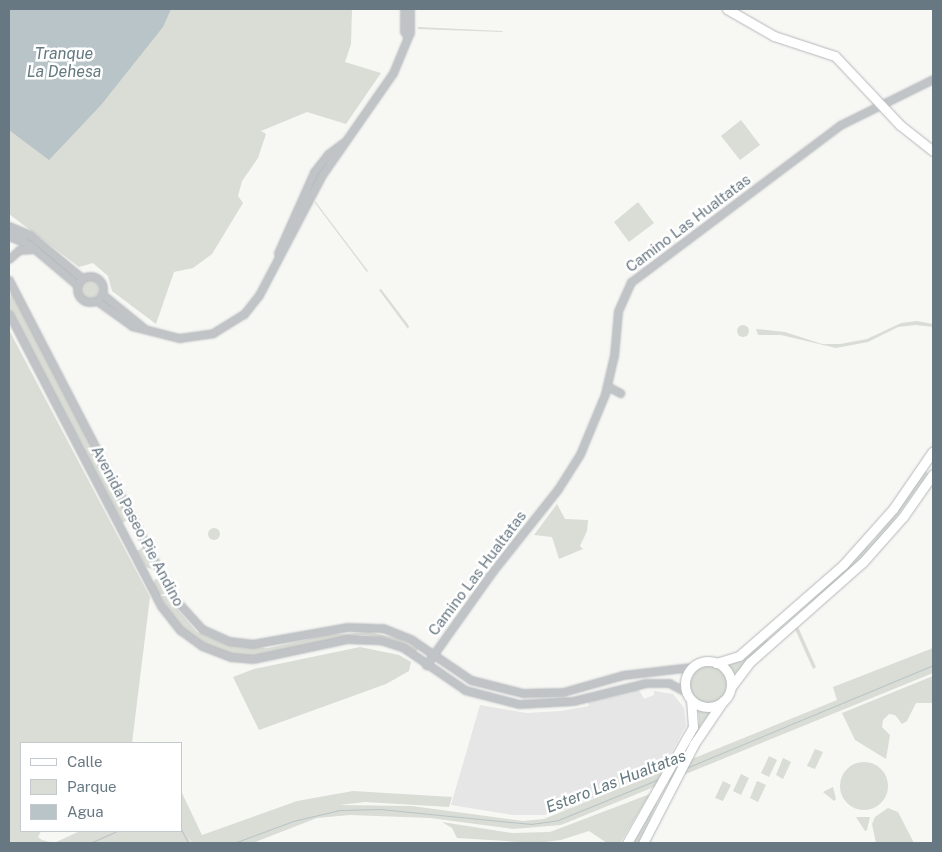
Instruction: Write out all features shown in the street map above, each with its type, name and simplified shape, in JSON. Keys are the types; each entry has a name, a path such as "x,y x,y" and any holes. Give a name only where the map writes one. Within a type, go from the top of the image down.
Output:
{"main road":[{"path":"727,9 779,38 835,56 879,104 933,151"},
{"path":"716,663 739,656 792,611 869,539 933,451"},
{"path":"643,843 670,787 731,687 750,662 873,552 933,473 928,460"},
{"path":"791,627 792,611"},
{"path":"627,843 674,763 694,724 685,679 692,667 705,661 716,663 728,672 731,687"},
{"path":"689,696 707,707 723,701"}],"street":[{"path":"404,9 407,36"},
{"path":"9,236 34,249 77,285 81,300 97,301 127,323 145,330 186,338 208,335 225,328 254,302 276,261 286,230 311,178 325,158 346,140 389,81 410,32 410,9"},
{"name":"Camino Las Hualtatas","path":"426,665 492,572 567,477 594,426 607,386 619,304 634,278 840,124 933,79"},
{"path":"9,226 30,235 82,278"},
{"path":"9,259 22,249 34,249"},
{"path":"77,285 82,278 92,276 98,279 102,294 145,330"},
{"name":"Avenida Paseo Pie Andino","path":"9,280 174,598 202,629 233,642 261,644 339,628 367,626 403,635 433,656 478,683 530,694 570,691 629,674 692,667"},
{"path":"97,301 102,294"},
{"name":"Avenida Paseo Pie Andino","path":"9,314 157,599 173,622 188,637 230,656 264,658 363,638 398,646 466,690 519,704 573,701 646,683 669,684 689,696"},
{"path":"607,386 620,393"},
{"path":"157,599 164,594 174,598"}],"shaded area":[{"path":"638,688 644,699 654,695 654,691 673,694 684,708 686,726 662,770 565,810 543,815 513,815 451,805 480,705 526,713 561,711 589,706 588,702"}],"green space":[{"path":"9,9 352,9 351,44 345,62 381,73 346,124 307,112 261,131 266,134 258,158 242,181 238,196 243,203 212,254 193,268 174,272 156,324 112,291 108,276 93,263 79,267 9,214"},
{"path":"418,27 502,31 503,32 418,29"},
{"path":"741,120 760,145 740,160 721,136"},
{"path":"315,201 368,271 367,272 315,203"},
{"path":"638,202 654,223 629,242 614,222"},
{"path":"9,230 29,239 71,275 28,240"},
{"path":"89,279 96,282 99,289 96,296 89,299 82,296 79,289 82,282"},
{"path":"381,289 409,326 408,329 379,290"},
{"path":"11,291 130,519 122,523 9,308"},
{"path":"917,321 933,324 933,327 916,325 898,327 868,342 836,348 781,335 758,335 756,329 785,332 822,344 840,344 867,339 901,323"},
{"path":"741,325 745,325 749,331 745,337 741,337 737,333 737,329"},
{"path":"9,330 150,597 132,742 20,742 20,832 40,832 38,837 54,843 9,843"},
{"path":"926,471 928,474 888,529 865,555 793,620 875,539"},
{"path":"557,504 565,519 588,520 587,531 580,546 583,549 559,559 552,537 534,535"},
{"path":"212,528 216,528 220,534 216,540 212,540 208,536 208,532"},
{"path":"145,546 154,566 151,569 146,567 137,551"},
{"path":"155,579 161,580 167,593 158,596 153,585"},
{"path":"161,596 166,596 197,632 228,645 268,648 328,635 369,632 397,638 418,649 416,652 384,637 361,635 276,654 244,657 221,652 195,639 175,622"},
{"path":"798,627 816,667 813,669 795,629"},
{"path":"766,638 768,641 733,676 726,666 742,660"},
{"path":"360,647 399,655 411,662 409,671 386,684 259,730 233,677 254,669"},
{"path":"933,648 933,673 561,825 513,829 430,818 350,815 317,818 253,843 192,843 189,838 191,843 54,843 78,832 182,832 182,793 202,835 297,801 353,791 452,797 449,807 365,802 339,805 412,806 523,821 544,819 837,700 833,687"},
{"path":"707,663 722,669 728,684 722,699 707,705 692,699 686,684 692,669"},
{"path":"933,676 933,703 916,703 907,721 902,724 895,715 889,714 883,720 882,727 890,735 886,759 855,740 842,713"},
{"path":"698,708 712,710 696,732 699,721"},
{"path":"815,749 823,752 815,769 807,766"},
{"path":"769,756 777,760 769,777 761,773"},
{"path":"783,758 791,762 783,779 776,775"},
{"path":"859,762 869,762 878,766 884,772 887,777 887,795 878,806 869,810 859,810 850,806 844,800 840,791 840,781 844,772 850,766"},
{"path":"741,774 749,778 741,795 733,791"},
{"path":"723,781 731,785 723,801 715,798"},
{"path":"757,781 766,785 758,802 750,798"},
{"path":"833,787 836,799 834,801 823,792"},
{"path":"650,794 620,843 607,843 589,831 561,840 536,843 457,838 452,828 442,822 512,833 550,832"},
{"path":"658,801 640,843 630,843 637,830"},
{"path":"888,808 898,812 914,843 876,843 872,824 875,817"},
{"path":"856,817 870,817 867,830 865,831"}],"water":[{"name":"Tranque La Dehesa","path":"9,9 171,9 163,27 101,105 49,160 9,130"}],"waterway":[{"name":"Estero Las Hualtatas","path":"686,768 933,665"},
{"name":"Estero Las Hualtatas","path":"234,843 293,821 340,810 380,809 531,824 558,820 659,779"},
{"path":"182,831 188,843"},
{"path":"90,843 115,832"}]}
